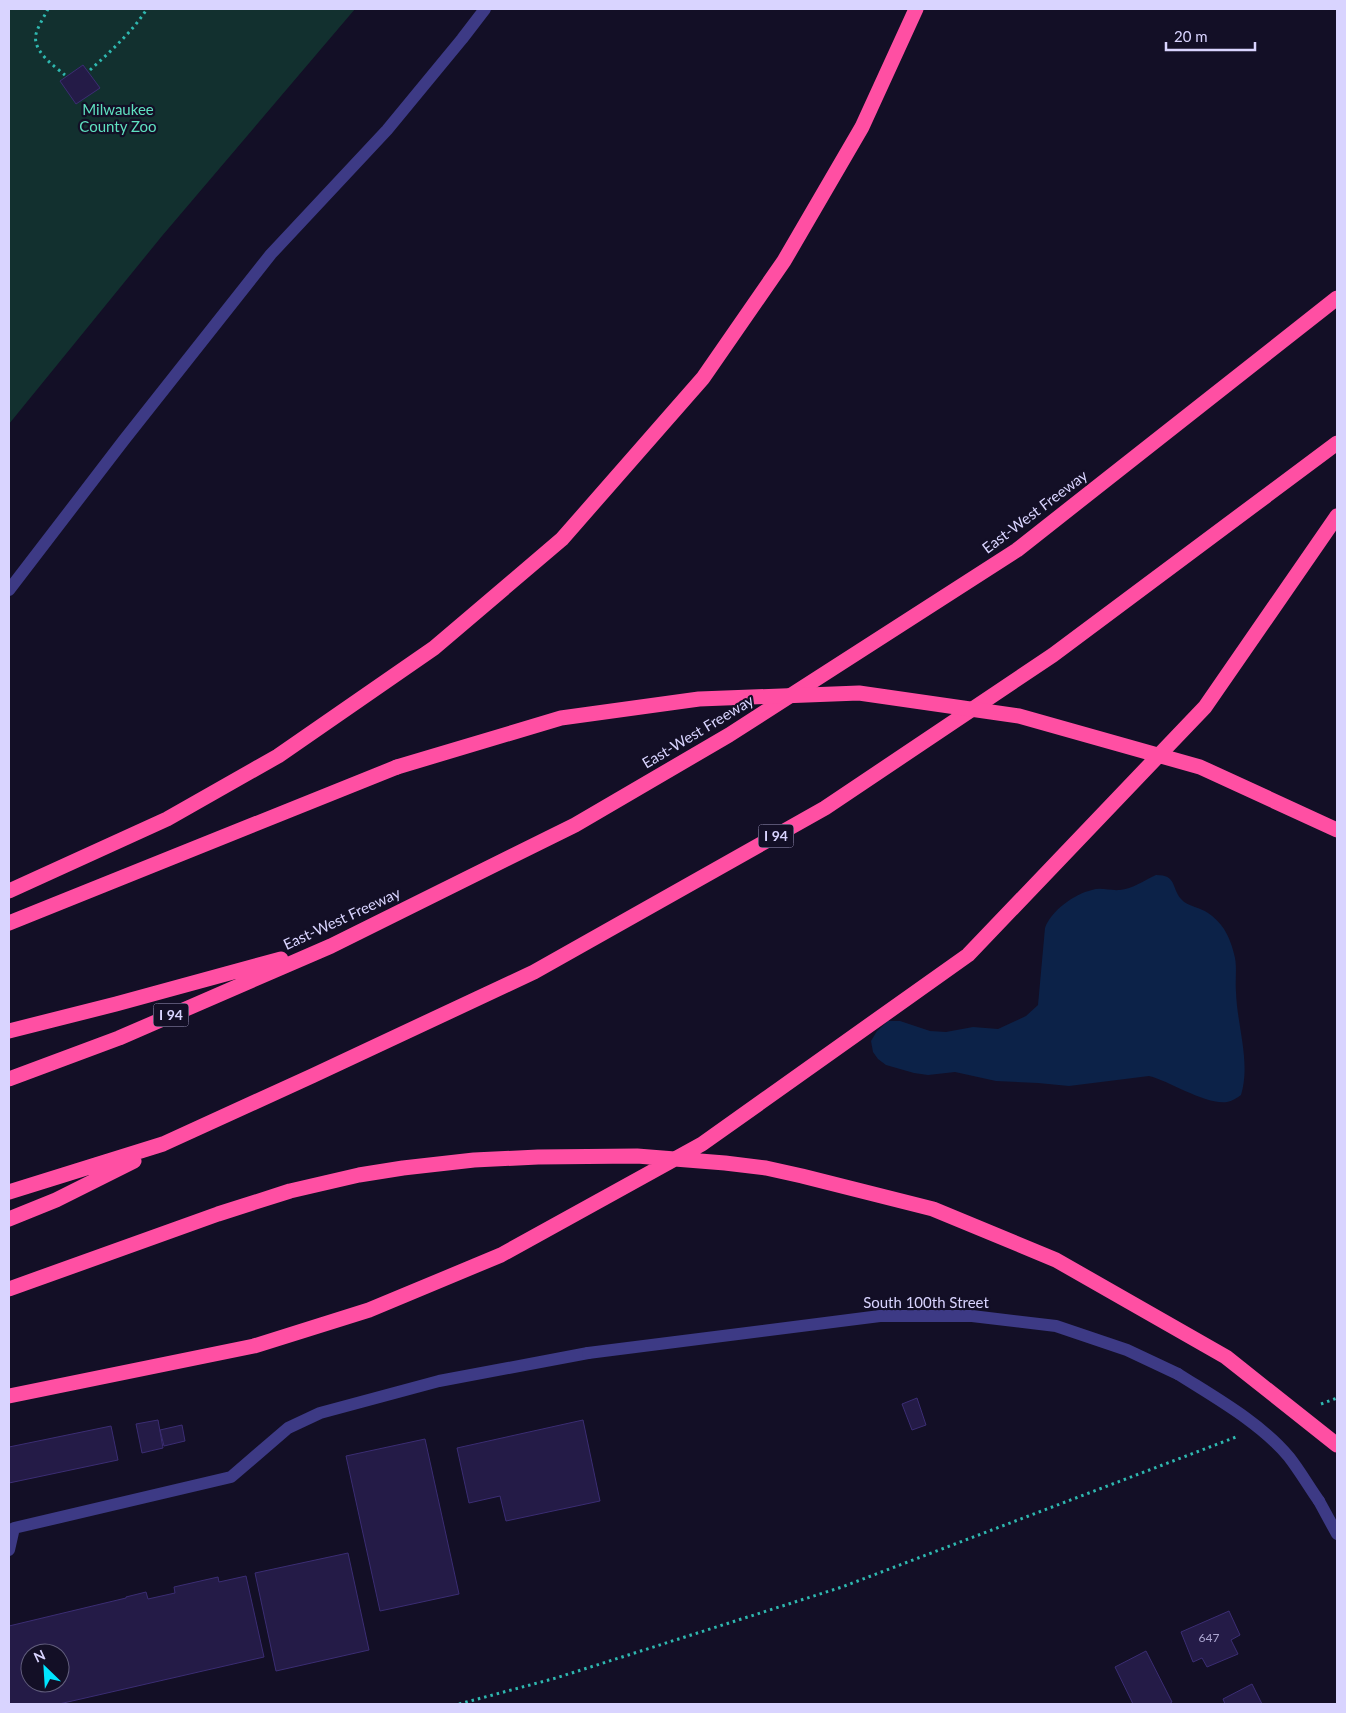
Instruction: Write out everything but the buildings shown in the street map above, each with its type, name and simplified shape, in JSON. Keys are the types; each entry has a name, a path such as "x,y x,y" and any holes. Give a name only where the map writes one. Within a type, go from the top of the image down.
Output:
{"highway":[{"path":"9,891 167,819 278,756 434,648 562,539 703,378 784,261 862,127 916,9"},
{"path":"1310,320 1337,293"},
{"name":"East-West Freeway","path":"9,1079 119,1038 331,946 575,825 738,730 1017,550 1337,298"},
{"name":"I 94","path":"9,1192 163,1144 534,972 825,808 1054,655 1337,443"},
{"path":"9,1396 254,1346 369,1310 501,1255 702,1144 968,955 1204,707 1337,516"},
{"path":"9,923 396,767 560,718 699,698 859,693 1019,716 1208,770 1337,830"},
{"path":"9,1031 331,946"},
{"path":"9,1220 98,1180 163,1144"},
{"path":"9,1289 218,1214 290,1191 359,1175 457,1162 538,1157 637,1156 725,1163 766,1168 933,1209 1056,1260 1226,1357 1337,1445"}],"street":[{"path":"9,590 124,440 271,254 387,130 484,9"},
{"name":"South 100th Street","path":"9,1550 14,1528 231,1477 288,1428 320,1413 440,1382 588,1353 880,1316 972,1316 1056,1326 1127,1350 1178,1374 1226,1404 1257,1427 1288,1456 1320,1501 1337,1534"}],"path":[{"path":"48,9 36,34 38,45 45,58 65,75"},
{"path":"90,70 112,51 147,9"},
{"path":"1319,1405 1337,1398"},
{"path":"459,1704 556,1678 842,1587 1236,1437"}],"green space":[{"name":"Milwaukee County Zoo","path":"9,9 355,9 162,236 9,424"}],"water":[{"path":"1156,875 1171,879 1178,895 1184,902 1205,911 1215,918 1224,929 1231,943 1236,962 1237,1005 1245,1070 1241,1095 1238,1097 1227,1102 1208,1100 1149,1076 1069,1086 996,1081 955,1072 928,1075 886,1065 873,1052 871,1041 877,1031 888,1021 900,1021 930,1031 946,1032 973,1027 998,1029 1026,1016 1038,1005 1045,928 1052,915 1071,899 1085,892 1095,889 1125,889"}]}
